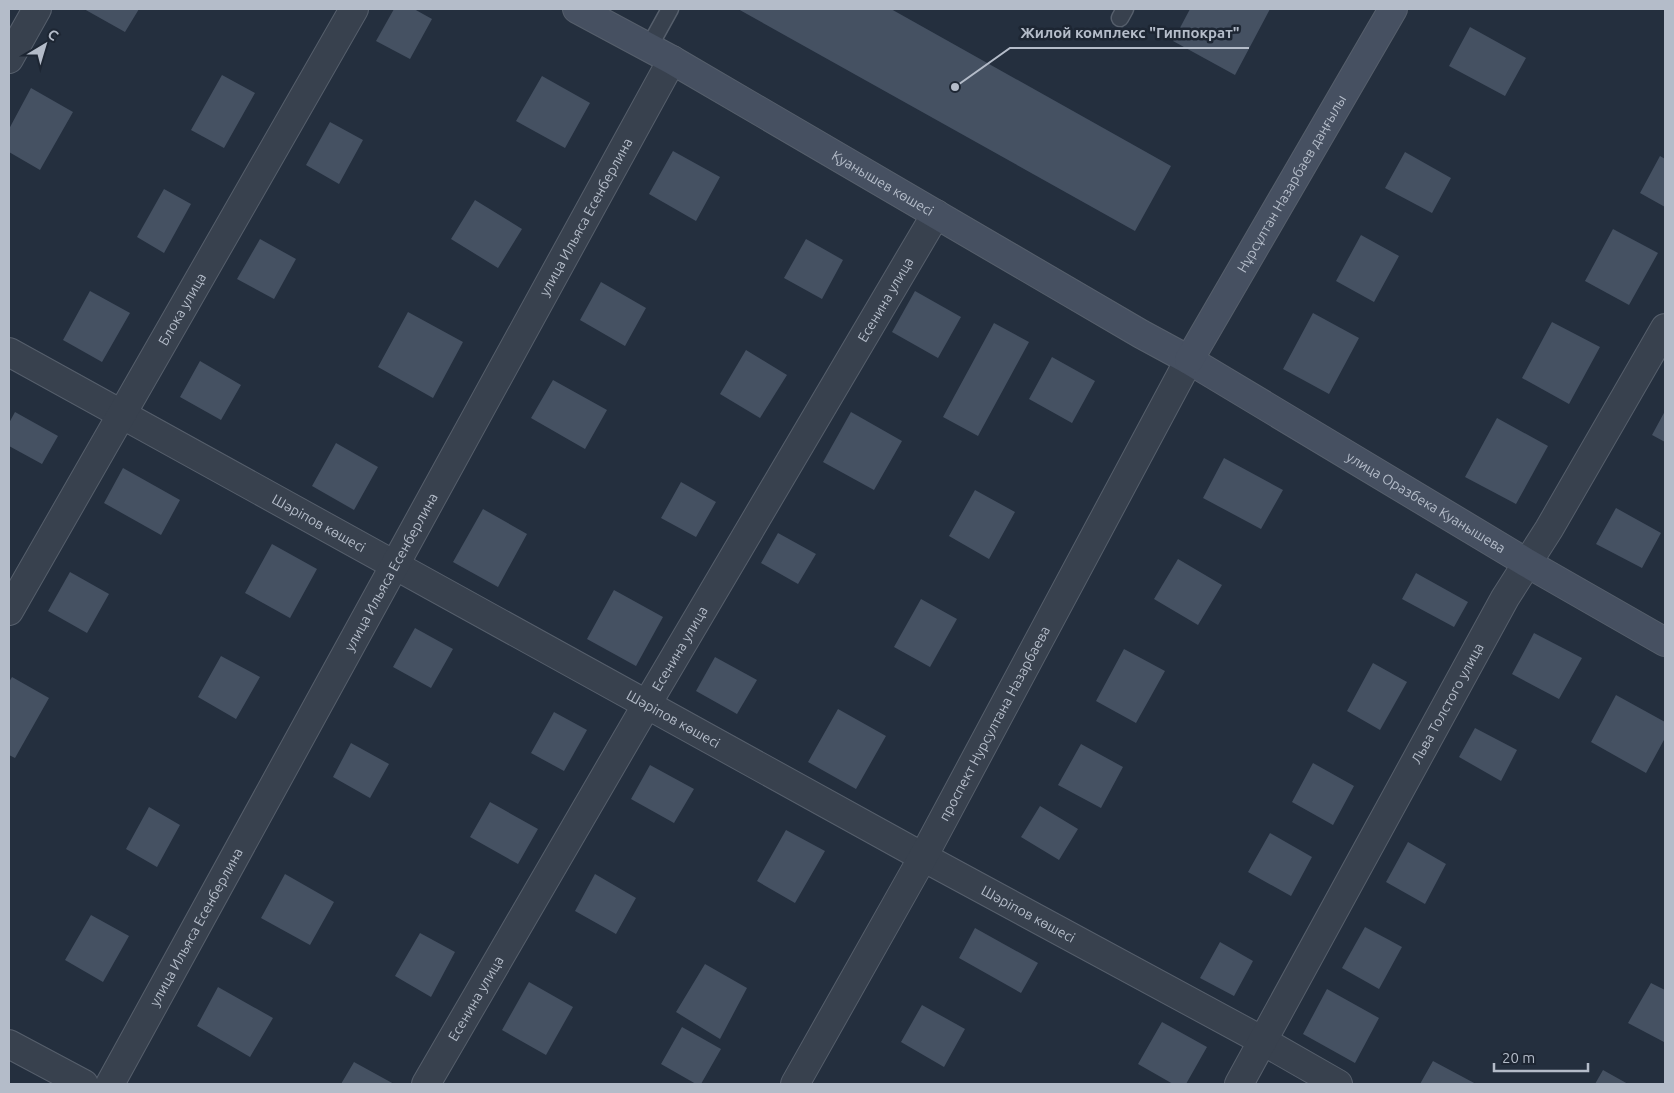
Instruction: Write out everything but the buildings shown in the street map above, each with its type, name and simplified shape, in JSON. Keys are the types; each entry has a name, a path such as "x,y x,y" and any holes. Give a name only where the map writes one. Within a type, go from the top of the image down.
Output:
{"street":[{"path":"9,59 37,9"},
{"name":"Блока улица","path":"9,611 120,414 354,9"},
{"name":"Қуанышев көшесі","path":"577,9 660,54 1189,360"},
{"name":"Нұрсұлтан Назарбаев даңғылы","path":"1189,360 1393,9"},
{"name":"улица Ильяса Есенберлина","path":"110,1084 394,564 660,54"},
{"name":"Есенина улица","path":"426,1084 646,704 936,214"},
{"name":"Льва Толстого улица","path":"1239,1084 1526,563 1665,328"},
{"name":"Шәріпов көшесі","path":"9,352 923,857 1264,1040 1338,1084"},
{"name":"улица Оразбека Куанышева","path":"1189,360 1526,563 1665,642"},
{"name":"проспект Нурсултана Назарбаева","path":"795,1084 923,857 1189,360"},
{"path":"9,1044 84,1084"}],"lane":[{"path":"660,54 670,9"}],"place":[{"name":"Жилой комплекс \"Гиппократ\"","path":"955,87"}]}
